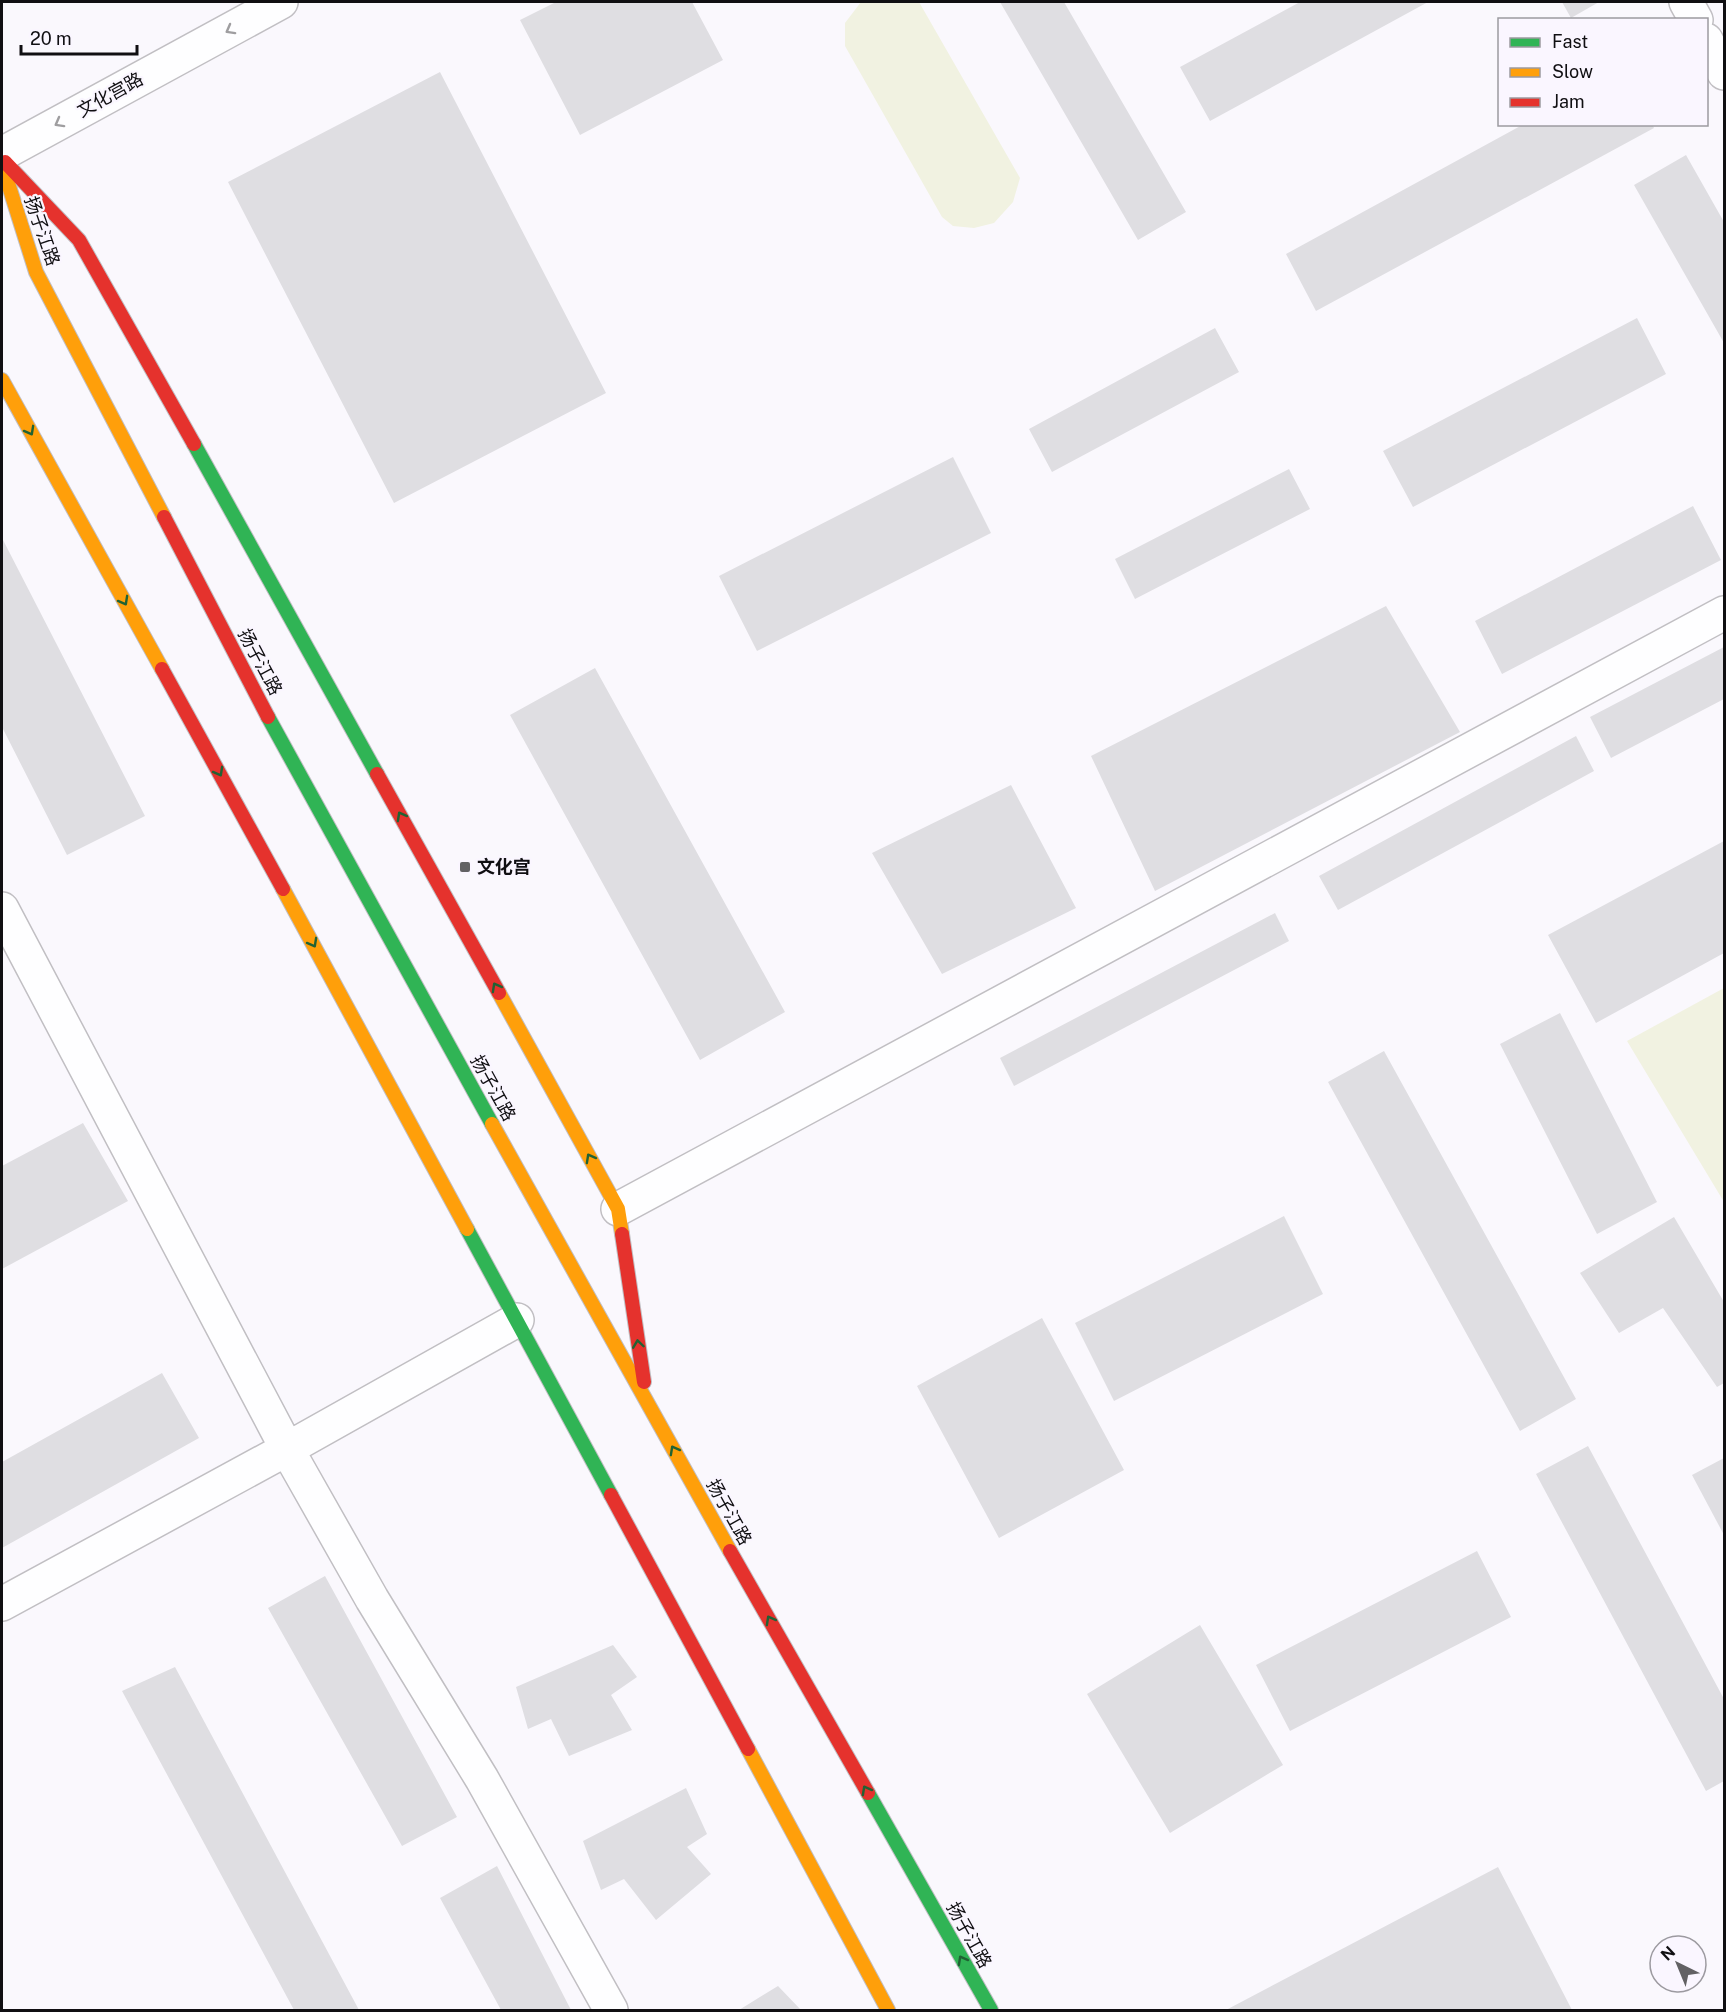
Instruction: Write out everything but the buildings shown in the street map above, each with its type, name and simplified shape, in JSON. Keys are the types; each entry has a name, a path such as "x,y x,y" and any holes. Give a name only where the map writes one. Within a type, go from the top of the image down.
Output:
{"main road":[{"path":"2,156 79,240 337,700 618,1209 646,1402"},
{"name":"扬子江路","path":"2,165 36,272 264,710 646,1402 991,2010"},
{"path":"2,380 318,952 888,2010"}],"street":[{"name":"文化宫路","path":"2,156 281,2"},
{"path":"1686,2 1695,18"},
{"path":"1708,41 1725,73"},
{"path":"618,1209 1725,613"},
{"path":"2,909 287,1449 372,1599 482,1779 611,2010"},
{"path":"2,1604 518,1320"}],"green space":[{"path":"861,2 919,2 1020,178 1013,202 994,223 974,228 953,226 942,217 845,46 845,23"},
{"path":"1724,988 1724,1202 1627,1041"}],"traffic: fast":[{"path":"194,444 377,774"},
{"path":"268,717 492,1124"},
{"path":"467,1229 611,1495"},
{"path":"868,1793 991,2010"}],"traffic: slow":[{"path":"2,164 36,272 164,517"},
{"path":"2,380 162,669"},
{"path":"283,889 467,1229"},
{"path":"499,993 618,1209 622,1234"},
{"path":"492,1124 730,1551"},
{"path":"748,1749 888,2010"}],"traffic: jam":[{"path":"5,162 79,240 194,444"},
{"path":"164,517 268,717"},
{"path":"162,669 283,889"},
{"path":"377,774 499,993"},
{"path":"622,1234 644,1382"},
{"path":"611,1495 748,1749"},
{"path":"730,1551 868,1793"}],"place":[{"name":"文化宫","path":"465,867"}]}
